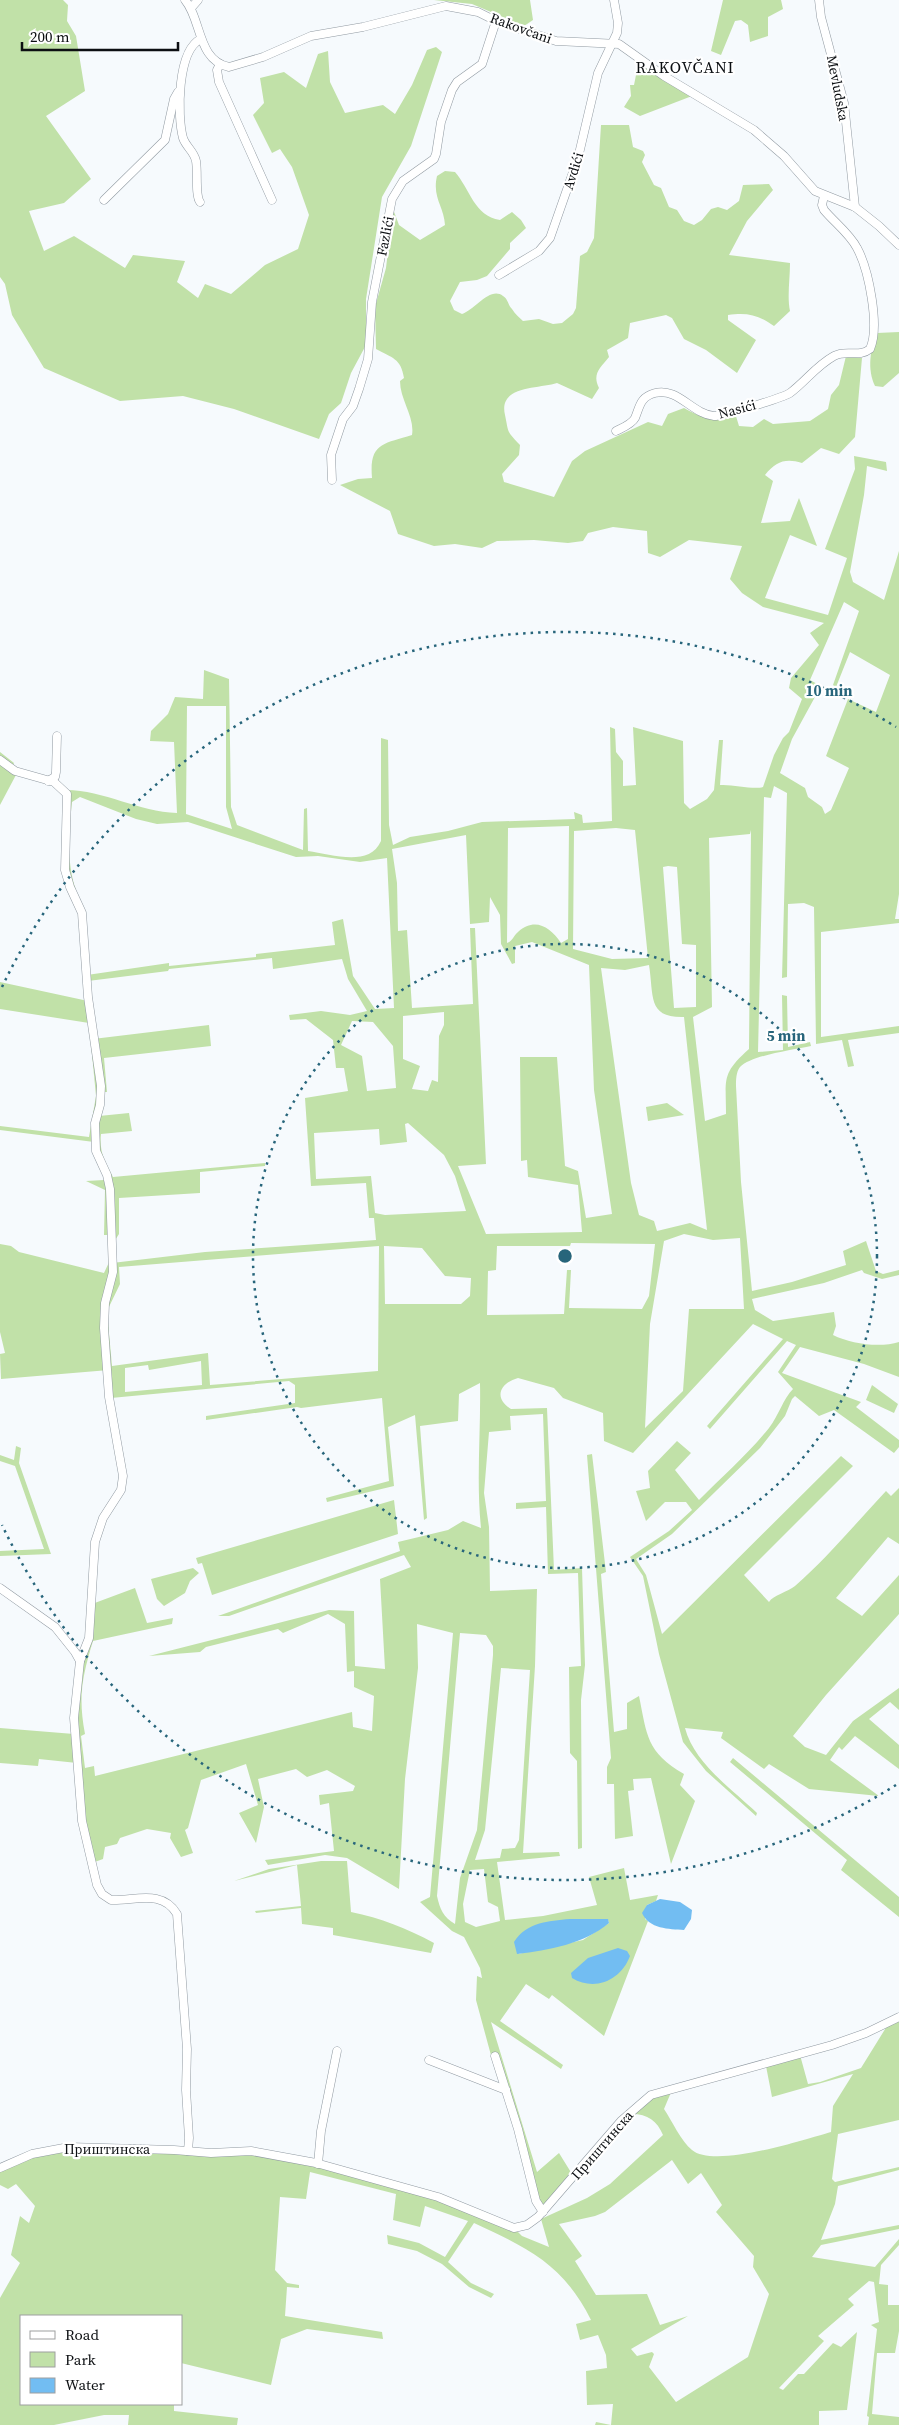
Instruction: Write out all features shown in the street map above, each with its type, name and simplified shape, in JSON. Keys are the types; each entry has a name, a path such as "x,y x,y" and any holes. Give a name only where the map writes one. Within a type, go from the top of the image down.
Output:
{"street":[{"path":"185,0 191,8 201,39 220,64 217,70 219,82 272,200"},
{"path":"191,8 198,0"},
{"name":"Avdići","path":"499,275 539,251 550,238 578,158 598,73 605,54 613,43 618,23 614,0"},
{"name":"Mevludska","path":"819,0 821,17 844,103 855,207"},
{"name":"Rakovčani","path":"220,64 226,67 234,66 311,36 362,27 446,6 468,9 556,42 584,44 613,43"},
{"name":"Fazlići","path":"332,480 331,455 343,419 352,406 359,389 368,359 372,302 392,199 403,181 434,159 441,122 452,90 458,82 482,64 496,21"},
{"path":"104,200 165,140 175,97 190,50 195,42 201,39"},
{"path":"613,43 624,47 664,76 754,130 784,156 810,187 824,196 855,207 899,245"},
{"path":"178,92 183,137 195,156 198,173 196,196 200,202"},
{"name":"Nasići","path":"616,432 633,420 642,400 651,394 669,393 703,413 711,416 724,415 786,395 813,370 839,353 858,354 866,352 875,335 870,288 858,249 824,210 822,206 824,196"},
{"path":"48,781 55,777 58,736"},
{"path":"0,760 15,771 58,784 64,790 68,799 65,821 65,870 70,887 82,913 88,990 101,1086 100,1105 95,1123 96,1151 109,1183 113,1261 112,1278 104,1309 105,1339 108,1397 123,1476 121,1490 103,1518 95,1542 90,1638 80,1661 74,1718 82,1821 96,1886 102,1894 111,1900 153,1898 162,1900 174,1909 177,1919 187,2049 188,2151"},
{"path":"0,1588 55,1627 80,1661"},
{"name":"Приштинска","path":"0,2168 32,2154 70,2147 188,2151 210,2154 251,2151 318,2164 438,2196 514,2228 527,2226 543,2212 622,2121 651,2095 832,2045 866,2033 899,2017"},
{"path":"318,2164 321,2131 337,2051"},
{"path":"495,2056 520,2137 536,2201 543,2212"},
{"path":"430,2060 506,2090"}],"green space":[{"path":"0,0 63,0 68,5 67,21 76,36 85,91 46,116 91,179 64,203 29,211 44,251 74,236 125,268 133,255 185,261 177,282 198,298 205,284 231,294 265,265 298,249 309,215 292,167 280,149 272,153 253,115 264,103 260,78 284,72 306,88 318,54 328,51 330,82 345,113 383,105 395,114 412,85 427,50 436,47 442,52 411,146 382,197 366,299 366,345 351,373 341,403 329,414 319,439 234,409 183,396 120,401 44,368 12,315 5,284 0,277"},
{"path":"434,0 530,0 533,20 524,26 472,4"},
{"path":"723,0 781,0 783,9 768,17 768,36 750,42 748,25 741,20 735,21 721,55 711,51"},
{"path":"641,64 692,96 640,116 624,107 631,96 630,85 634,85 638,65"},
{"path":"601,125 629,125 633,147 643,151 645,155 642,162 654,185 661,188 669,207 677,210 684,221 694,225 702,220 711,209 718,207 727,210 739,201 743,185 769,184 773,190 747,221 729,255 790,263 790,311 774,326 752,315 728,315 728,320 756,340 737,373 706,350 684,339 672,318 666,315 630,323 628,338 607,350 609,357 598,371 596,379 599,388 592,399 557,383 522,390 508,398 504,405 508,429 520,445 519,455 502,474 504,482 554,497 572,461 585,451 648,422 662,426 668,414 684,408 709,418 735,413 739,426 753,427 764,419 773,424 810,421 828,409 831,395 839,385 846,356 862,358 855,437 839,454 821,448 802,463 782,462 765,475 773,481 761,523 790,521 799,498 817,546 790,535 765,598 828,615 847,558 825,549 855,469 854,456 886,462 887,471 867,466 864,495 850,572 853,582 884,600 899,551 899,894 895,919 899,919 899,923 821,932 821,1037 899,1026 899,1033 848,1040 854,1066 848,1067 842,1040 816,1044 814,907 804,903 788,904 787,977 782,978 787,793 774,786 771,798 764,797 758,1052 783,1050 782,995 787,996 788,1047 810,1042 811,1046 763,1056 746,1063 738,1071 736,1086 741,1182 752,1291 792,1282 846,1265 843,1251 866,1241 876,1271 883,1274 899,1270 899,1275 882,1279 864,1273 862,1270 824,1283 752,1299 755,1310 773,1321 834,1312 836,1326 833,1335 848,1341 875,1345 899,1342 899,1377 864,1364 800,1347 782,1373 861,1402 856,1407 899,1440 899,1447 894,1453 834,1410 819,1416 795,1396 785,1416 760,1448 672,1534 636,1559 646,1575 662,1634 841,1456 853,1466 744,1575 769,1602 774,1597 792,1588 807,1575 886,1491 891,1496 899,1488 899,1544 888,1537 836,1598 862,1616 899,1575 899,1614 826,1695 793,1736 805,1747 826,1755 853,1721 899,1688 899,1710 890,1702 869,1719 899,1745 899,1769 855,1736 842,1750 839,1747 830,1760 879,1796 809,1789 769,1764 764,1769 721,1738 723,1732 685,1728 690,1741 705,1764 757,1813 756,1816 706,1771 683,1742 659,1654 643,1576 630,1557 669,1531 692,1510 686,1502 665,1502 646,1521 636,1491 650,1488 648,1471 677,1441 691,1453 675,1470 699,1500 753,1447 769,1428 786,1397 793,1389 778,1372 796,1345 787,1341 710,1429 707,1426 783,1339 753,1324 633,1453 604,1441 603,1413 563,1398 554,1388 518,1378 503,1387 501,1391 502,1400 511,1409 547,1408 554,1570 582,1568 585,1665 581,1700 582,1848 578,1849 577,1761 570,1753 569,1667 581,1666 578,1573 548,1574 546,1507 516,1509 516,1503 546,1501 543,1414 510,1416 511,1430 489,1432 484,1493 489,1527 490,1591 537,1589 535,1666 523,1853 559,1852 560,1856 497,1862 505,1920 543,1916 597,1905 589,1877 624,1868 630,1900 658,1895 656,1901 647,1905 645,1919 648,1921 604,2036 552,1995 549,1999 526,1984 500,2021 563,2065 561,2069 491,2022 537,2172 559,2153 572,2174 540,2206 500,2068 495,2070 476,2000 477,1976 482,1978 480,1968 464,1937 452,1931 420,1902 430,1897 453,1633 417,1624 418,1668 405,1779 399,1889 347,1858 325,1855 268,1865 265,1860 334,1851 329,1803 320,1805 319,1795 353,1791 355,1786 327,1770 307,1777 296,1769 258,1779 264,1807 256,1843 239,1813 258,1805 246,1764 201,1780 188,1828 185,1830 193,1853 181,1857 170,1838 171,1833 147,1829 120,1838 117,1844 105,1847 103,1859 92,1863 84,1826 75,1711 92,1604 135,1588 147,1623 173,1618 172,1624 93,1641 82,1687 85,1734 81,1736 85,1768 94,1766 95,1776 352,1712 353,1727 372,1731 374,1696 354,1687 354,1671 347,1672 345,1624 328,1614 283,1633 278,1629 206,1647 200,1652 149,1656 329,1610 354,1611 355,1666 385,1669 380,1579 411,1567 404,1555 229,1616 218,1616 400,1551 398,1542 448,1530 463,1521 481,1528 479,1492 480,1383 459,1394 458,1421 420,1426 427,1518 424,1520 415,1415 388,1427 394,1486 327,1502 326,1498 389,1481 382,1398 297,1407 206,1420 206,1416 295,1403 295,1385 289,1381 111,1398 109,1370 1,1379 0,1354 5,1353 0,1332 0,1244 11,1246 19,1252 104,1273 111,1258 112,1263 205,1252 376,1240 374,1218 369,1218 366,1183 311,1186 305,1098 348,1091 344,1068 336,1068 333,1040 306,1019 290,1020 289,1015 321,1011 350,1015 367,1011 348,979 342,959 273,969 272,958 169,969 168,971 88,981 87,975 169,963 169,966 256,957 256,954 335,945 332,922 343,919 353,976 375,1009 394,1008 387,858 360,862 318,856 296,857 188,822 157,824 136,819 80,797 72,802 70,824 69,846 76,890 74,892 67,879 66,790 94,793 149,809 177,813 174,742 150,741 151,731 168,714 175,697 203,699 204,670 229,679 231,807 237,825 303,850 304,809 307,808 308,851 359,857 375,849 381,841 381,738 388,740 389,825 393,845 410,837 448,831 482,822 575,819 574,812 582,815 583,823 612,821 610,727 615,729 616,752 623,761 623,786 636,785 633,727 683,741 684,803 690,809 707,799 714,790 719,740 723,740 720,785 763,787 774,755 783,738 789,732 802,699 789,688 791,678 819,645 810,633 824,623 763,607 742,593 730,579 742,546 689,540 660,557 648,553 647,531 613,527 588,533 583,541 568,543 534,540 497,541 482,548 455,544 434,546 398,534 390,511 340,485 358,479 372,478 373,458 376,451 386,443 412,435 411,422 402,395 400,381 404,378 401,366 395,359 376,349 375,307 386,268 393,209 399,225 420,240 445,225 443,212 437,196 436,184 437,176 445,171 455,172 473,201 484,213 500,220 512,212 521,220 526,228 510,243 510,249 487,276 477,280 460,282 450,301 454,310 462,314 488,296 498,294 505,297 514,312 523,321 539,319 553,324 562,323 573,314 576,308 580,256 587,252 594,238","holes":["844,602 859,611 833,685 836,687 850,652 890,675 876,712 848,699 826,756 849,768 831,810 825,814 822,807 808,797 805,788 780,773 792,739 821,686 810,680","187,706 226,706 226,807 232,829 186,814","569,826 568,939 561,943 552,932 542,926 530,925 516,934 507,943 508,828","616,828 635,830 648,958 612,959 573,949 574,831","751,830 749,1049 729,1071 726,1085 726,1114 705,1121 693,1017 712,1007 709,838 750,834","466,835 470,924 489,922 490,897 500,915 501,944 512,964 515,963 515,946 532,942 589,965 594,1090 612,1214 586,1218 578,1171 565,1166 557,1057 520,1057 521,1161 527,1160 528,1177 578,1185 582,1232 486,1234 458,1166 486,1164 475,928 470,928 473,1004 412,1008 407,930 398,931 397,883 392,849","663,867 677,867 682,944 696,945 696,1007 674,1008","649,965 654,1003 658,1009 664,1014 684,1017 707,1230 690,1223 657,1231 654,1221 639,1215 631,1183 601,968 625,970","444,1012 444,1025 439,1036 438,1082 432,1080 428,1091 412,1089 420,1066 403,1059 403,1016","352,1021 373,1022 393,1046 396,1088 367,1091 362,1056 341,1045","408,1123 444,1155 455,1176 466,1211 385,1215 375,1213 371,1176 316,1179 314,1133 379,1129 380,1145 407,1142 405,1124","684,1234 713,1240 740,1238 744,1309 689,1309 683,1391 645,1428 650,1324 664,1241","571,1243 655,1244 649,1296 642,1309 569,1308 571,1270 567,1270 564,1314 487,1315 488,1271 496,1270 497,1246 570,1246","379,1246 378,1371 210,1385 208,1353 112,1366 107,1311 120,1284 119,1267","384,1246 422,1248 445,1276 471,1278 470,1296 461,1304 385,1304","201,1361 202,1385 125,1392 125,1368 148,1365 149,1370","460,1633 486,1635 493,1646 493,1655 477,1830 460,1878 455,1924 448,1919 441,1909 437,1896","501,1668 530,1670 519,1840 515,1848 502,1849 500,1858 475,1860 485,1830","484,1869 488,1902 498,1907 500,1921 476,1927 465,1922 463,1904 470,1870","570,1919 608,1920 609,1923 583,1940 518,1954"]},
{"path":"899,332 899,373 883,387 875,386 871,373 870,359 877,333"},
{"path":"0,752 14,763 12,768 17,773 0,805"},
{"path":"0,982 88,1001 93,1039 209,1025 211,1046 104,1058 107,1092 102,1092 99,1116 129,1113 132,1131 101,1134 102,1152 113,1177 265,1163 265,1166 200,1172 200,1193 119,1198 119,1234 112,1245 109,1235 104,1235 105,1190 86,1181 104,1180 105,1172 94,1142 0,1130 0,1126 89,1137 96,1096 89,1023 0,1009"},
{"path":"667,1103 684,1115 648,1121 646,1107"},
{"path":"872,1385 898,1404 894,1413 866,1400"},
{"path":"16,1446 21,1448 19,1463 51,1554 0,1556 0,1551 44,1549 15,1466 0,1461 0,1455 14,1460"},
{"path":"592,1454 606,1572 601,1574 614,1732 627,1729 627,1703 639,1696 650,1741 662,1758 684,1774 680,1785 695,1801 671,1864 651,1778 633,1779 634,1790 628,1791 633,1836 615,1839 614,1784 607,1784 607,1767 611,1758 587,1455"},
{"path":"394,1500 398,1534 212,1595 202,1563 198,1564 196,1558"},
{"path":"193,1568 199,1573 190,1581 185,1593 164,1606 157,1599 151,1579"},
{"path":"0,1728 74,1734 77,1763 39,1759 38,1766 0,1763"},
{"path":"733,1758 899,1897 899,1917 841,1870 847,1860 730,1762"},
{"path":"321,1861 347,1861 351,1912 383,1920 434,1943 431,1953 333,1935 333,1928 302,1924 301,1908 256,1913 255,1911 301,1906 297,1865 234,1881 269,1869"},
{"path":"899,2019 899,2120 838,2134 832,2179 835,2182 899,2167 899,2170 838,2186 835,2204 821,2240 899,2225 899,2229 821,2245 812,2257 875,2267 899,2239 899,2245 881,2265 879,2284 888,2285 888,2305 899,2305 899,2331 895,2353 877,2353 872,2414 899,2417 899,2425 868,2425 869,2417 867,2416 877,2329 871,2325 879,2322 874,2282 869,2281 848,2299 854,2305 818,2336 824,2341 779,2388 783,2390 798,2374 804,2374 833,2343 841,2347 857,2332 847,2410 819,2411 819,2425 611,2425 613,2404 587,2405 586,2371 607,2368 606,2355 598,2335 580,2340 576,2324 591,2320 580,2301 556,2271 527,2250 474,2223 448,2262 471,2283 494,2294 491,2298 469,2287 442,2264 417,2251 388,2244 387,2235 419,2243 445,2257 468,2221 425,2206 420,2227 393,2220 396,2194 310,2172 306,2199 280,2197 275,2270 287,2283 299,2285 299,2288 287,2287 285,2316 382,2332 383,2339 307,2329 281,2339 271,2385 182,2363 182,2315 20,2315 20,2405 174,2405 174,2411 238,2418 237,2425 128,2425 129,2415 104,2415 54,2425 0,2425 0,2298 20,2263 11,2255 20,2216 29,2223 35,2206 16,2184 8,2189 0,2185 0,2169 34,2155 67,2150 254,2154 283,2158 427,2195 517,2231 522,2236 549,2247 541,2219 587,2198 610,2184 663,2135 658,2125 650,2118 629,2114 646,2099 672,2090 664,2109 688,2146 703,2155 738,2155 781,2146 831,2132 833,2106 853,2074 772,2097 766,2066 800,2055 808,2084 820,2082 861,2068 887,2026","holes":["672,2160 688,2184 701,2173 722,2205 716,2212 754,2256 753,2267 769,2294 748,2357 676,2402 649,2367 654,2354 652,2352 637,2356 631,2349 688,2316 660,2325 647,2294 596,2295 575,2261 582,2256 559,2224 605,2212"]},
{"path":"596,2422 611,2425 595,2425"}],"water":[{"path":"660,1899 680,1902 692,1910 691,1919 684,1930 660,1927 645,1918 642,1913 647,1905"},
{"path":"570,1919 608,1919 609,1923 589,1936 566,1945 517,1954 514,1942 525,1930 546,1922"},
{"path":"618,1948 627,1951 630,1956 620,1972 614,1977 598,1984 581,1982 572,1978 571,1973 588,1958"}],"district":[{"name":"RAKOVČANI","path":"685,67"}]}
